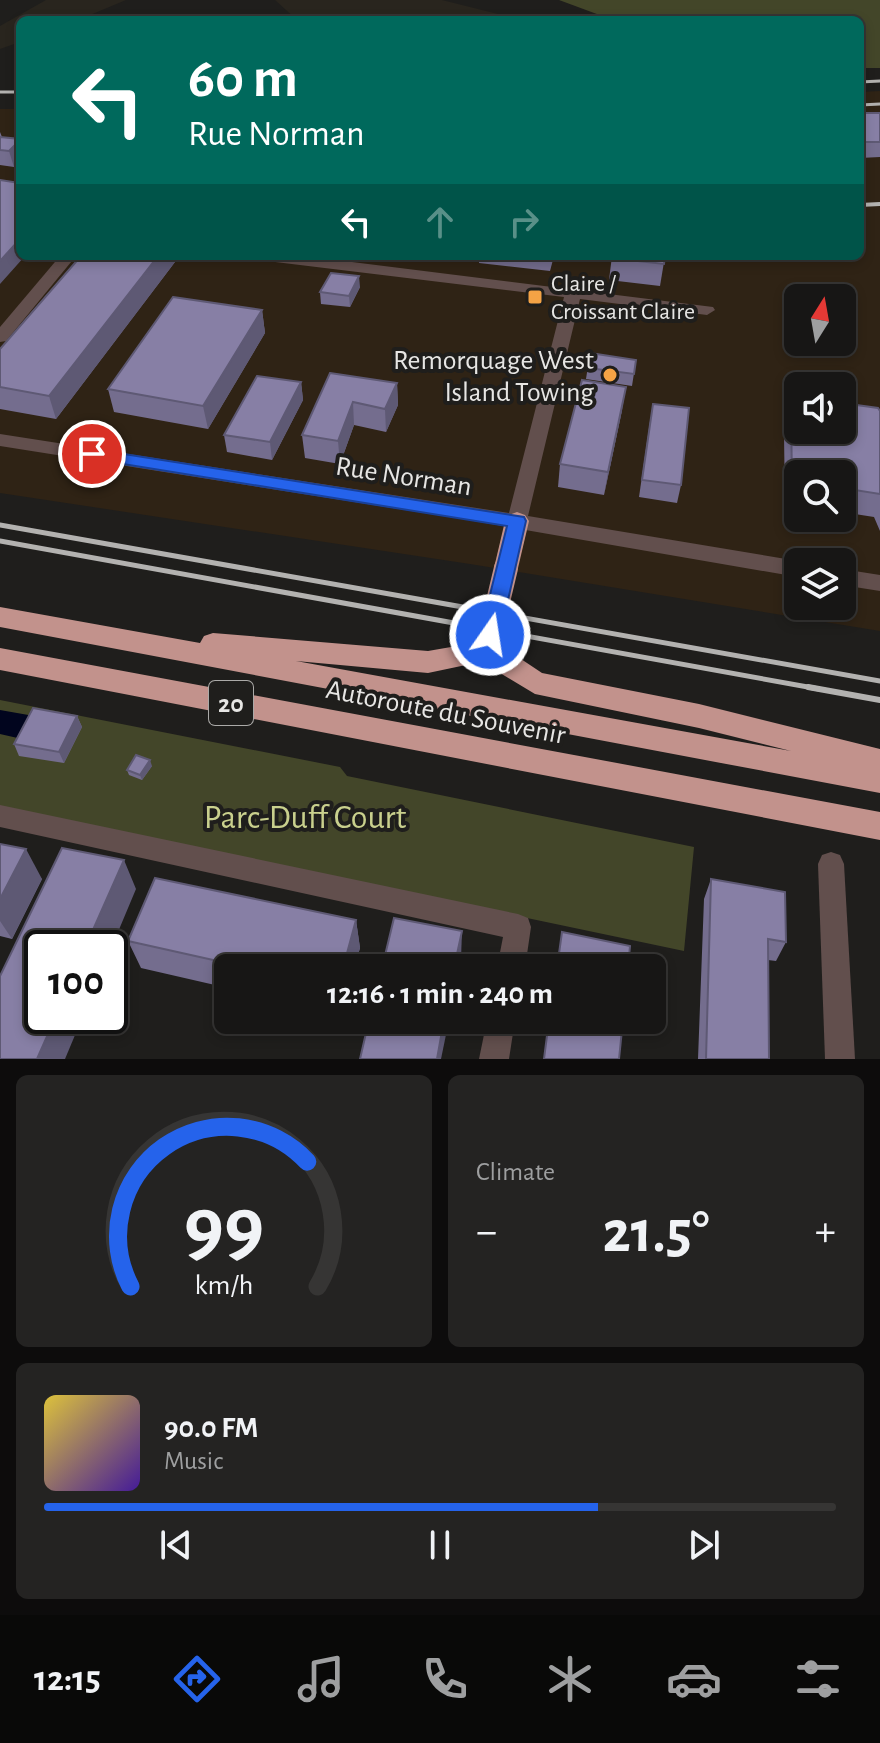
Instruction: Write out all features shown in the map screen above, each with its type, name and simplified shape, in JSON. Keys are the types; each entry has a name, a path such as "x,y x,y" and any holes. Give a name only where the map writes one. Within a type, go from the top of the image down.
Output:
{"highway":[{"path":"83,632 428,662 457,657 489,639 517,521"},
{"name":"Autoroute du Souvenir","path":"0,617 880,780"},
{"path":"489,639 516,672 535,683 699,716 880,761"},
{"name":"Autoroute du Souvenir","path":"0,659 880,826"}],"street":[{"path":"0,337 65,260"},
{"path":"299,260 707,310"},
{"path":"517,521 573,294"},
{"name":"Rue Norman","path":"0,440 517,521 784,567"},
{"path":"856,579 880,583"},
{"path":"0,816 518,927 513,954"},
{"path":"831,864 840,1059"},
{"path":"494,1059 498,1034"}],"shaded area":[{"path":"46,0 126,0 88,16 18,16"},
{"path":"275,0 442,0 506,16 293,16"},
{"path":"16,17 16,43 0,49 0,26"},
{"path":"880,91 880,631 813,620 856,620 856,548 784,548 784,615 0,493 0,109 16,109 16,260 864,260 864,92"}],"green space":[{"path":"559,0 880,0 880,68 864,68 864,16 602,16"},
{"name":"Parc-Duff Court","path":"0,700 340,767 347,776 694,847 684,951 0,807"}],"water":[{"path":"0,710 34,716 22,739 0,734"}],"building":[{"path":"864,113 880,113 880,142 864,142"},
{"path":"0,137 16,139 16,144 9,151 0,150"},
{"path":"0,180 16,182 16,243 0,261"},
{"path":"78,260 155,260 49,396 0,387 0,349"},
{"path":"629,260 664,260 664,264"},
{"path":"331,273 359,276 349,296 320,292"},
{"path":"173,297 262,310 203,406 108,389"},
{"path":"590,353 636,360 634,374 588,368"},
{"path":"330,373 397,383 385,409 353,402 338,441 302,435"},
{"path":"257,376 301,382 270,442 224,435"},
{"path":"582,380 626,387 608,472 560,464"},
{"path":"653,404 689,408 681,485 642,480"},
{"path":"856,405 878,408 880,411 880,494 856,490 856,460 792,460 791,444 856,444"},
{"path":"33,708 77,716 59,752 14,744"},
{"path":"136,755 150,760 140,775 127,770"},
{"path":"0,844 26,849 0,899"},
{"path":"62,848 124,860 93,930 24,930 24,1034 48,1034 37,1059 0,1059 0,976"},
{"path":"155,878 356,920 347,954 214,954 214,960 128,941"},
{"path":"711,879 785,892 786,942 768,939 769,1059 706,1059"},
{"path":"394,918 462,931 457,954 385,954"},
{"path":"562,932 630,946 629,954 559,954"},
{"path":"366,1034 441,1034 437,1059 360,1059"},
{"path":"547,1034 622,1034 619,1059 544,1059"}],"railway":[{"path":"864,82 880,81"},
{"path":"0,92 16,92"},
{"path":"864,105 880,104"},
{"path":"864,205 880,204"},
{"path":"0,525 880,681"},
{"path":"0,541 819,689"},
{"path":"808,687 880,700"}],"place":[{"name":"Claire / Croissant Claire","path":"535,297"},
{"name":"Remorquage West Island Towing","path":"610,375"}],"route":[{"path":"92,454 517,521 490,635"}]}
